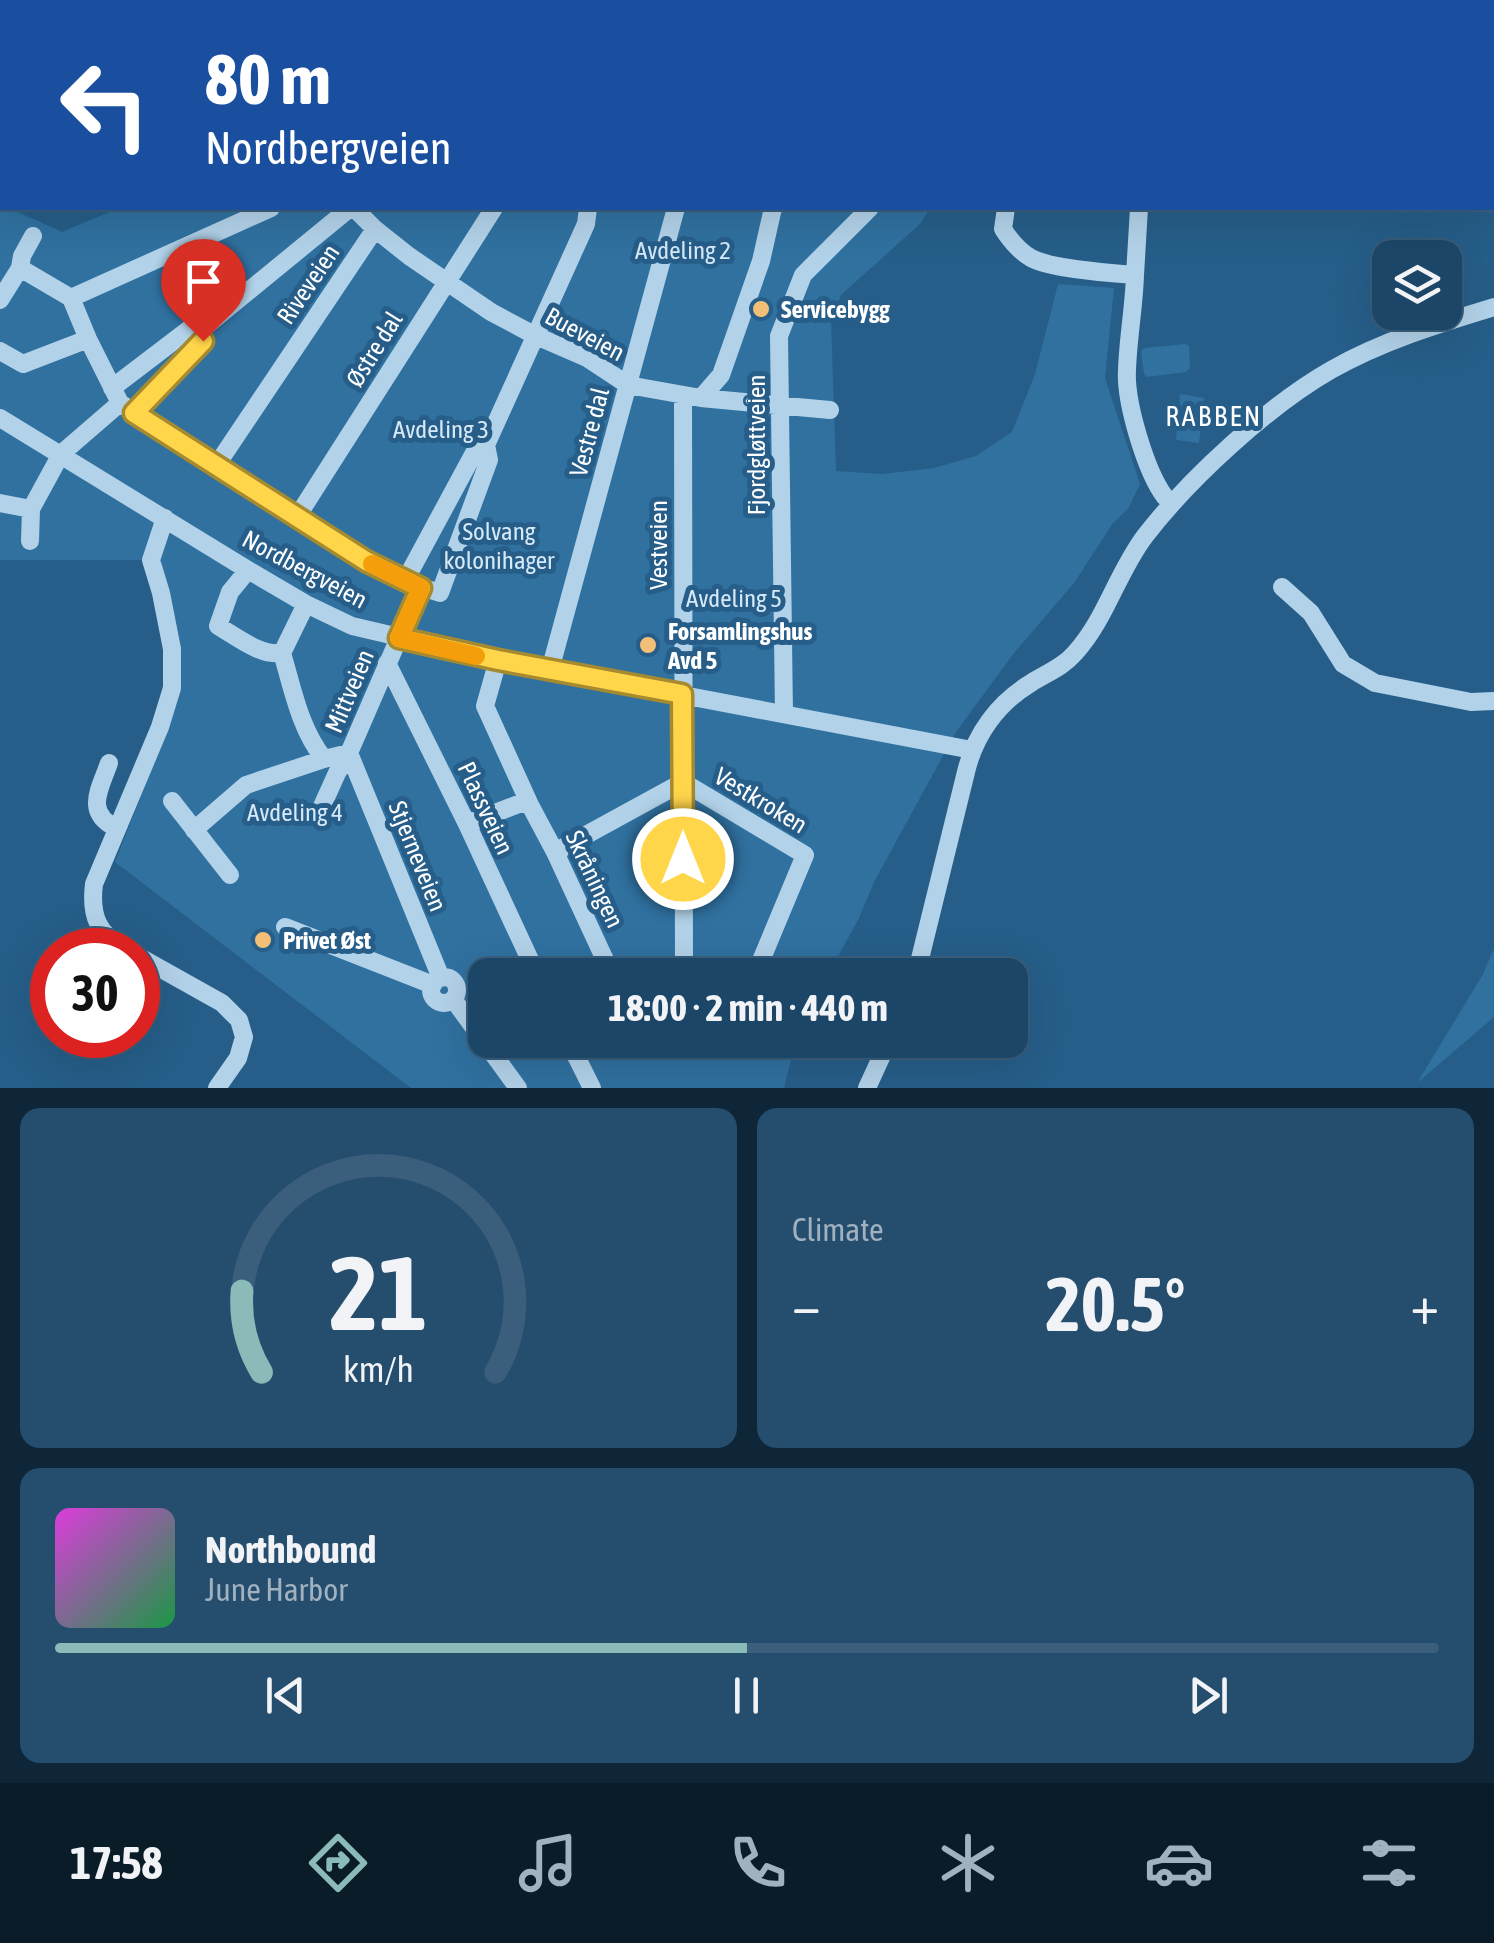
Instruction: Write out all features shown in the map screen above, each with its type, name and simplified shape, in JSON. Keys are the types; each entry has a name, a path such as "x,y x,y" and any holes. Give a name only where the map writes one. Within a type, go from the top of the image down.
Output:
{"street":[{"path":"72,298 267,210"},
{"path":"201,330 350,210"},
{"name":"Bueveien","path":"354,210 491,312 588,358 628,385 692,397 830,410"},
{"name":"Østre dal","path":"297,516 493,210"},
{"name":"Vestre dal","path":"550,670 675,210"},
{"path":"692,397 721,375 760,261 773,210"},
{"name":"Fjordgløttveien","path":"784,714 780,336 803,275 868,210"},
{"path":"1006,210 1004,229 1032,258 1134,275"},
{"path":"1138,210 1126,373 1149,469 1165,497"},
{"name":"Mittveien","path":"414,583 440,593 489,460 486,446 587,216"},
{"name":"Riveveien","path":"216,466 375,229"},
{"path":"0,300 20,268 33,236"},
{"path":"20,268 72,298 88,339 122,401 366,561 414,583"},
{"path":"920,958 972,750 987,724 1015,694 1071,658 1098,622 1118,578 1145,536 1192,484 1302,388 1388,342 1494,307"},
{"path":"122,401 192,327 201,330"},
{"path":"30,541 30,509 61,454 122,401 203,341 201,330"},
{"path":"0,351 22,364 88,339"},
{"name":"Vestveien","path":"684,958 682,694 692,397"},
{"name":"Nordbergveien","path":"0,418 248,570 352,626 498,660 972,750"},
{"name":"Mittveien","path":"319,813 399,638 414,583 474,453 486,446"},
{"path":"0,504 30,509"},
{"path":"100,928 92,902 94,884 172,688 172,649 151,560 164,518"},
{"path":"248,570 230,592 218,626 265,652 282,653"},
{"path":"1282,587 1312,613 1343,664 1375,683 1470,702 1494,700"},
{"path":"306,604 282,653 304,726 312,745 324,759"},
{"name":"Skråningen","path":"498,660 485,706 604,958"},
{"name":"Plassveien","path":"388,664 468,824 528,958"},
{"path":"194,830 246,785 349,753"},
{"name":"Stjerneveien","path":"349,753 437,982"},
{"path":"110,763 96,800 98,815 116,828"},
{"path":"555,852 683,782"},
{"name":"Vestkroken","path":"683,782 805,855 762,958"},
{"path":"172,801 230,875"},
{"path":"468,824 521,802 530,806"},
{"path":"285,927 437,982 433,996 438,1001 453,1000 518,1088"},
{"path":"160,968 222,1003 238,1020 244,1037 238,1058 217,1088"},
{"path":"577,1058 592,1088"},
{"path":"867,1088 881,1058"}],"green space":[{"name":"Solvang kolonihager","path":"0,210 13,210 62,232 114,210 929,210 921,223 841,295 831,319 836,471 882,474 934,468 976,456 1012,432 1035,374 1058,284 1114,288 1105,378 1140,484 1128,509 1113,523 1074,583 1014,653 956,732 837,958 468,958 468,1058 792,1058 784,1088 411,1088 115,862 175,700 151,560 0,560"},
{"path":"1189,346 1190,368 1186,372 1147,377 1144,374 1144,348"},
{"path":"1180,394 1204,398 1199,443 1176,440"},
{"path":"1494,949 1494,1017 1417,1083 1482,976"}],"slow traffic":[{"path":"372,564 421,588 399,638 476,656"}],"place":[{"name":"Servicebygg","path":"761,309"},
{"name":"Forsamlingshus Avd 5","path":"648,645"},
{"name":"Privet Øst","path":"263,940"}],"district":[{"name":"RABBEN","path":"1214,416"}],"route":[{"path":"203,341 134,413 366,561 421,588 399,638 682,694 683,859"}],"park label":[{"name":"Avdeling 2","path":"683,250"},
{"name":"Avdeling 3","path":"441,429"},
{"name":"Avdeling 5","path":"734,598"},
{"name":"Avdeling 4","path":"295,812"}]}
